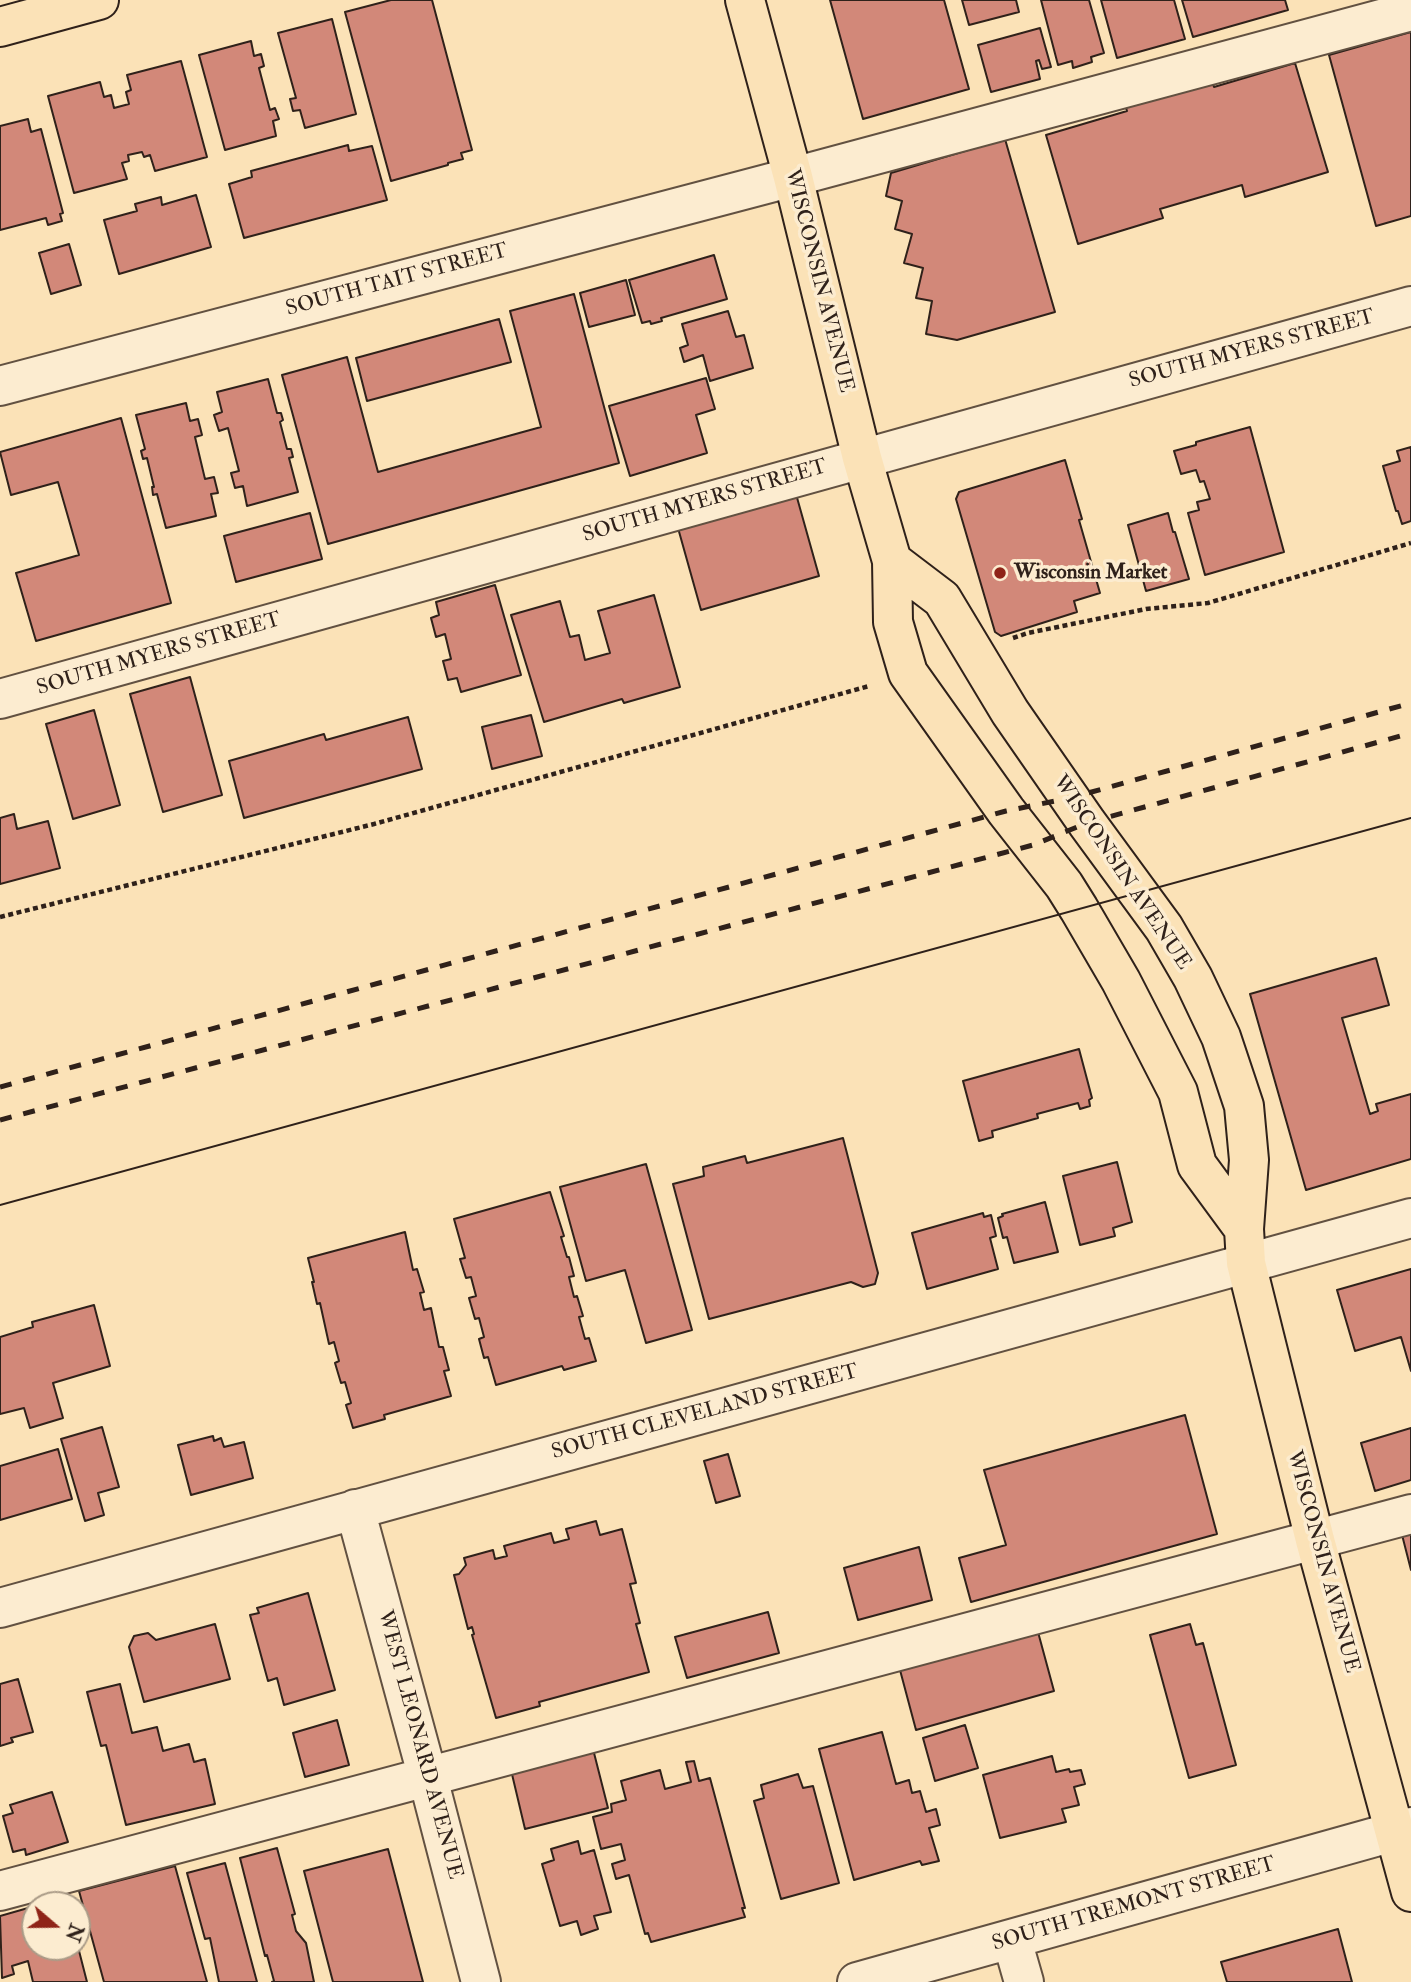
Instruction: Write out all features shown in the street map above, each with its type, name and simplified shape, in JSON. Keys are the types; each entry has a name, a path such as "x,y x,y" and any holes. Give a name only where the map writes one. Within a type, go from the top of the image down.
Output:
{"main road":[{"path":"0,27 99,0"},
{"name":"WISCONSIN AVENUE","path":"745,0 793,177 862,458 892,561 893,622 908,673 1079,909 1121,981 1178,1092 1197,1165 1245,1246"},
{"name":"WISCONSIN AVENUE","path":"892,561 942,599 1010,712 1164,928 1193,978 1221,1037 1244,1106 1249,1160 1245,1246 1315,1540 1403,1830 1411,1892"}],"street":[{"name":"SOUTH TAIT STREET","path":"0,386 1411,11"},
{"name":"SOUTH MYERS STREET","path":"0,699 1411,306"},
{"name":"SOUTH CLEVELAND STREET","path":"0,1608 355,1509 1245,1246 1411,1218"},
{"name":"WEST LEONARD AVENUE","path":"355,1509 481,1982"},
{"path":"0,1891 1411,1514"},
{"name":"SOUTH TREMONT STREET","path":"857,1982 1403,1830"},
{"path":"1012,1940 1024,1982"}],"path":[{"path":"975,651 1028,633 1146,609 1208,603 1411,543"},
{"path":"0,917 374,824 862,689 908,673"}],"building":[{"path":"391,0 432,0 472,150 461,153 463,159 448,165 391,181 345,12"},
{"path":"830,0 944,0 969,89 863,119"},
{"path":"962,0 1016,0 1019,12 969,25"},
{"path":"1041,0 1089,0 1104,53 1091,57 1092,62 1073,68 1072,61 1058,65"},
{"path":"1101,0 1174,0 1185,39 1117,58"},
{"path":"1182,0 1285,0 1288,10 1193,37"},
{"path":"332,19 356,114 305,128 300,110 293,111 290,99 296,98 278,33"},
{"path":"1040,28 1051,67 1042,69 1039,60 1036,61 1040,79 991,92 978,45"},
{"path":"1411,32 1411,216 1376,226 1329,55"},
{"path":"251,41 254,56 261,54 264,66 259,68 270,110 275,108 279,119 273,121 276,136 225,150 199,55"},
{"path":"181,61 207,157 155,171 150,155 144,157 142,152 128,155 129,161 122,163 127,179 74,193 48,96 100,82 104,97 111,95 114,108 129,104 126,92 131,90 127,75"},
{"path":"1295,63 1328,172 1245,197 1242,185 1160,209 1163,218 1078,244 1046,135 1127,111 1125,105 1211,79 1214,87"},
{"path":"28,119 31,132 41,129 63,213 60,214 62,221 48,225 46,218 0,230 0,126"},
{"path":"1005,139 1055,312 957,340 926,334 932,301 916,298 923,268 904,263 912,234 895,229 902,201 886,196 891,173"},
{"path":"348,145 349,151 372,146 387,200 244,238 229,184 252,177 251,171"},
{"path":"196,195 211,247 119,274 104,220 137,211 135,204 161,197 162,205"},
{"path":"69,244 81,285 51,294 39,253"},
{"path":"714,255 727,299 661,318 662,321 642,323 629,280"},
{"path":"626,280 635,315 589,327 580,293"},
{"path":"574,294 619,463 328,544 282,375 347,357 378,472 541,427 510,311"},
{"path":"728,311 736,337 744,335 753,368 710,381 703,355 684,362 680,348 688,345 682,324"},
{"path":"499,319 511,362 367,401 356,358"},
{"path":"706,378 715,409 696,415 707,453 630,476 609,406"},
{"path":"268,379 277,413 281,413 283,420 280,422 287,449 291,449 293,457 289,458 298,492 247,506 243,486 235,488 231,473 239,471 228,428 219,431 214,415 222,412 217,392"},
{"path":"186,403 190,421 198,419 202,435 195,437 205,479 214,477 218,493 211,494 216,516 166,528 157,494 153,495 154,487 147,458 143,459 141,451 145,449 136,415"},
{"path":"121,418 171,603 36,641 16,573 79,555 58,482 11,495 0,452"},
{"path":"1250,427 1284,552 1205,575 1188,513 1199,510 1197,502 1210,499 1204,481 1200,482 1196,470 1181,474 1174,451"},
{"path":"1411,447 1411,521 1402,524 1383,466 1400,461 1397,451"},
{"path":"1065,460 1100,593 1074,601 1077,612 1001,636 995,632 956,499 959,492"},
{"path":"796,494 819,576 701,610 678,528"},
{"path":"310,513 322,559 236,582 224,536"},
{"path":"1168,513 1189,579 1146,591 1128,525"},
{"path":"495,585 521,675 461,692 457,678 448,680 443,661 451,659 445,634 436,637 431,618 439,615 436,602"},
{"path":"654,595 680,687 624,703 622,699 544,722 511,615 560,601 570,637 579,635 585,660 610,653 598,611"},
{"path":"190,677 222,795 163,812 130,694"},
{"path":"94,710 120,805 73,819 46,724"},
{"path":"531,715 542,756 492,769 482,727"},
{"path":"408,717 422,769 244,818 229,761 324,734 326,740"},
{"path":"14,814 17,829 48,821 60,868 0,884 0,818"},
{"path":"1376,958 1389,1005 1342,1018 1370,1114 1378,1111 1376,1104 1411,1094 1411,1159 1306,1190 1250,994"},
{"path":"1079,1049 1092,1098 1089,1100 1090,1106 1080,1109 1078,1103 1037,1114 1038,1118 992,1131 993,1137 979,1141 963,1081"},
{"path":"843,1138 878,1273 875,1284 863,1287 851,1282 709,1319 673,1184 704,1176 703,1167 745,1156 747,1163"},
{"path":"1117,1162 1132,1222 1113,1228 1115,1236 1080,1245 1063,1176"},
{"path":"646,1164 692,1330 646,1343 625,1270 586,1281 560,1187"},
{"path":"550,1192 574,1276 569,1277 583,1316 579,1317 585,1339 589,1338 596,1361 564,1370 562,1366 496,1385 488,1357 484,1358 479,1339 484,1337 479,1318 475,1319 469,1298 476,1296 471,1277 466,1278 460,1259 465,1258 454,1219"},
{"path":"1045,1202 1058,1252 1014,1263 1007,1237 1003,1238 998,1218 1003,1216 1002,1214"},
{"path":"983,1213 984,1217 991,1215 996,1236 990,1238 998,1269 927,1289 912,1233"},
{"path":"405,1232 413,1270 417,1269 424,1292 420,1293 424,1310 431,1308 439,1347 443,1347 449,1370 444,1371 451,1396 384,1415 385,1419 353,1428 346,1405 351,1403 345,1382 341,1383 335,1363 339,1361 334,1342 329,1344 320,1303 317,1304 308,1258"},
{"path":"1411,1269 1411,1371 1401,1337 1355,1351 1337,1290"},
{"path":"94,1305 110,1366 53,1383 63,1418 30,1428 24,1408 0,1414 0,1337 33,1327 32,1322"},
{"path":"1185,1415 1217,1534 971,1602 959,1558 1006,1545 984,1470"},
{"path":"102,1427 119,1487 98,1493 104,1515 85,1521 61,1439"},
{"path":"1411,1428 1411,1480 1375,1491 1361,1443"},
{"path":"213,1436 214,1441 221,1438 224,1447 244,1442 253,1478 191,1495 178,1445"},
{"path":"58,1449 72,1499 0,1520 0,1466"},
{"path":"728,1454 740,1496 716,1503 704,1461"},
{"path":"596,1521 600,1535 622,1529 636,1583 630,1584 640,1623 636,1624 649,1672 539,1702 540,1706 496,1718 472,1627 468,1629 454,1575 459,1574 466,1565 464,1558 493,1550 495,1559 507,1556 504,1546 551,1533 554,1543 569,1539 566,1529"},
{"path":"1411,1523 1411,1570 1400,1527"},
{"path":"919,1547 932,1600 858,1620 844,1568"},
{"path":"308,1593 335,1690 284,1705 277,1678 268,1681 250,1615 259,1613 257,1608"},
{"path":"768,1612 779,1653 687,1678 675,1637"},
{"path":"215,1624 230,1679 144,1702 129,1647 134,1636 148,1633 156,1640"},
{"path":"1190,1624 1196,1645 1203,1643 1236,1765 1189,1778 1150,1635"},
{"path":"1038,1632 1054,1691 916,1730 900,1670"},
{"path":"18,1679 33,1732 11,1738 13,1742 0,1746 0,1684"},
{"path":"120,1684 132,1733 157,1727 163,1751 189,1744 194,1762 205,1759 215,1804 126,1825 106,1745 101,1746 87,1692"},
{"path":"337,1720 349,1765 305,1777 293,1733"},
{"path":"965,1725 978,1768 935,1781 923,1738"},
{"path":"882,1732 896,1784 909,1780 912,1793 920,1791 926,1812 936,1809 940,1825 929,1828 939,1861 922,1865 920,1861 854,1880 819,1749"},
{"path":"593,1749 608,1808 525,1829 511,1770"},
{"path":"1052,1756 1056,1772 1081,1770 1085,1784 1074,1787 1079,1805 1062,1809 1066,1822 1000,1838 983,1775"},
{"path":"694,1761 699,1781 710,1778 745,1908 742,1908 745,1917 651,1942 648,1933 645,1934 629,1875 616,1879 612,1864 625,1860 621,1844 601,1849 593,1817 612,1812 611,1804 626,1800 621,1781 660,1770 665,1789 691,1782 686,1762"},
{"path":"798,1774 803,1788 813,1786 839,1883 781,1899 754,1801 764,1798 761,1785"},
{"path":"52,1792 68,1842 26,1855 25,1849 13,1852 3,1816 13,1813 10,1805"},
{"path":"578,1841 581,1854 594,1850 611,1912 594,1916 598,1929 581,1935 577,1921 560,1926 542,1864 554,1860 551,1849"},
{"path":"277,1848 295,1914 292,1915 296,1931 306,1943 314,1982 272,1982 274,1981 240,1858"},
{"path":"388,1849 423,1982 333,1982 304,1871"},
{"path":"225,1863 257,1982 219,1982 210,1938 205,1939 187,1873"},
{"path":"175,1866 207,1982 104,1982 91,1935 91,1891 79,1891"},
{"path":"21,1910 21,1961 28,1961 12,1966 14,1974 2,1978 0,1916"},
{"path":"1338,1929 1352,1982 1227,1982 1221,1962"},
{"path":"28,1961 82,1961 87,1982 33,1982"}],"tram line":[{"path":"0,1205 1411,818"}],"railway":[{"path":"0,1087 1006,811 1070,798 1411,703"},
{"path":"0,1120 1033,845 1087,823 1411,733"}],"place":[{"name":"Wisconsin Market","path":"1000,573"}]}
